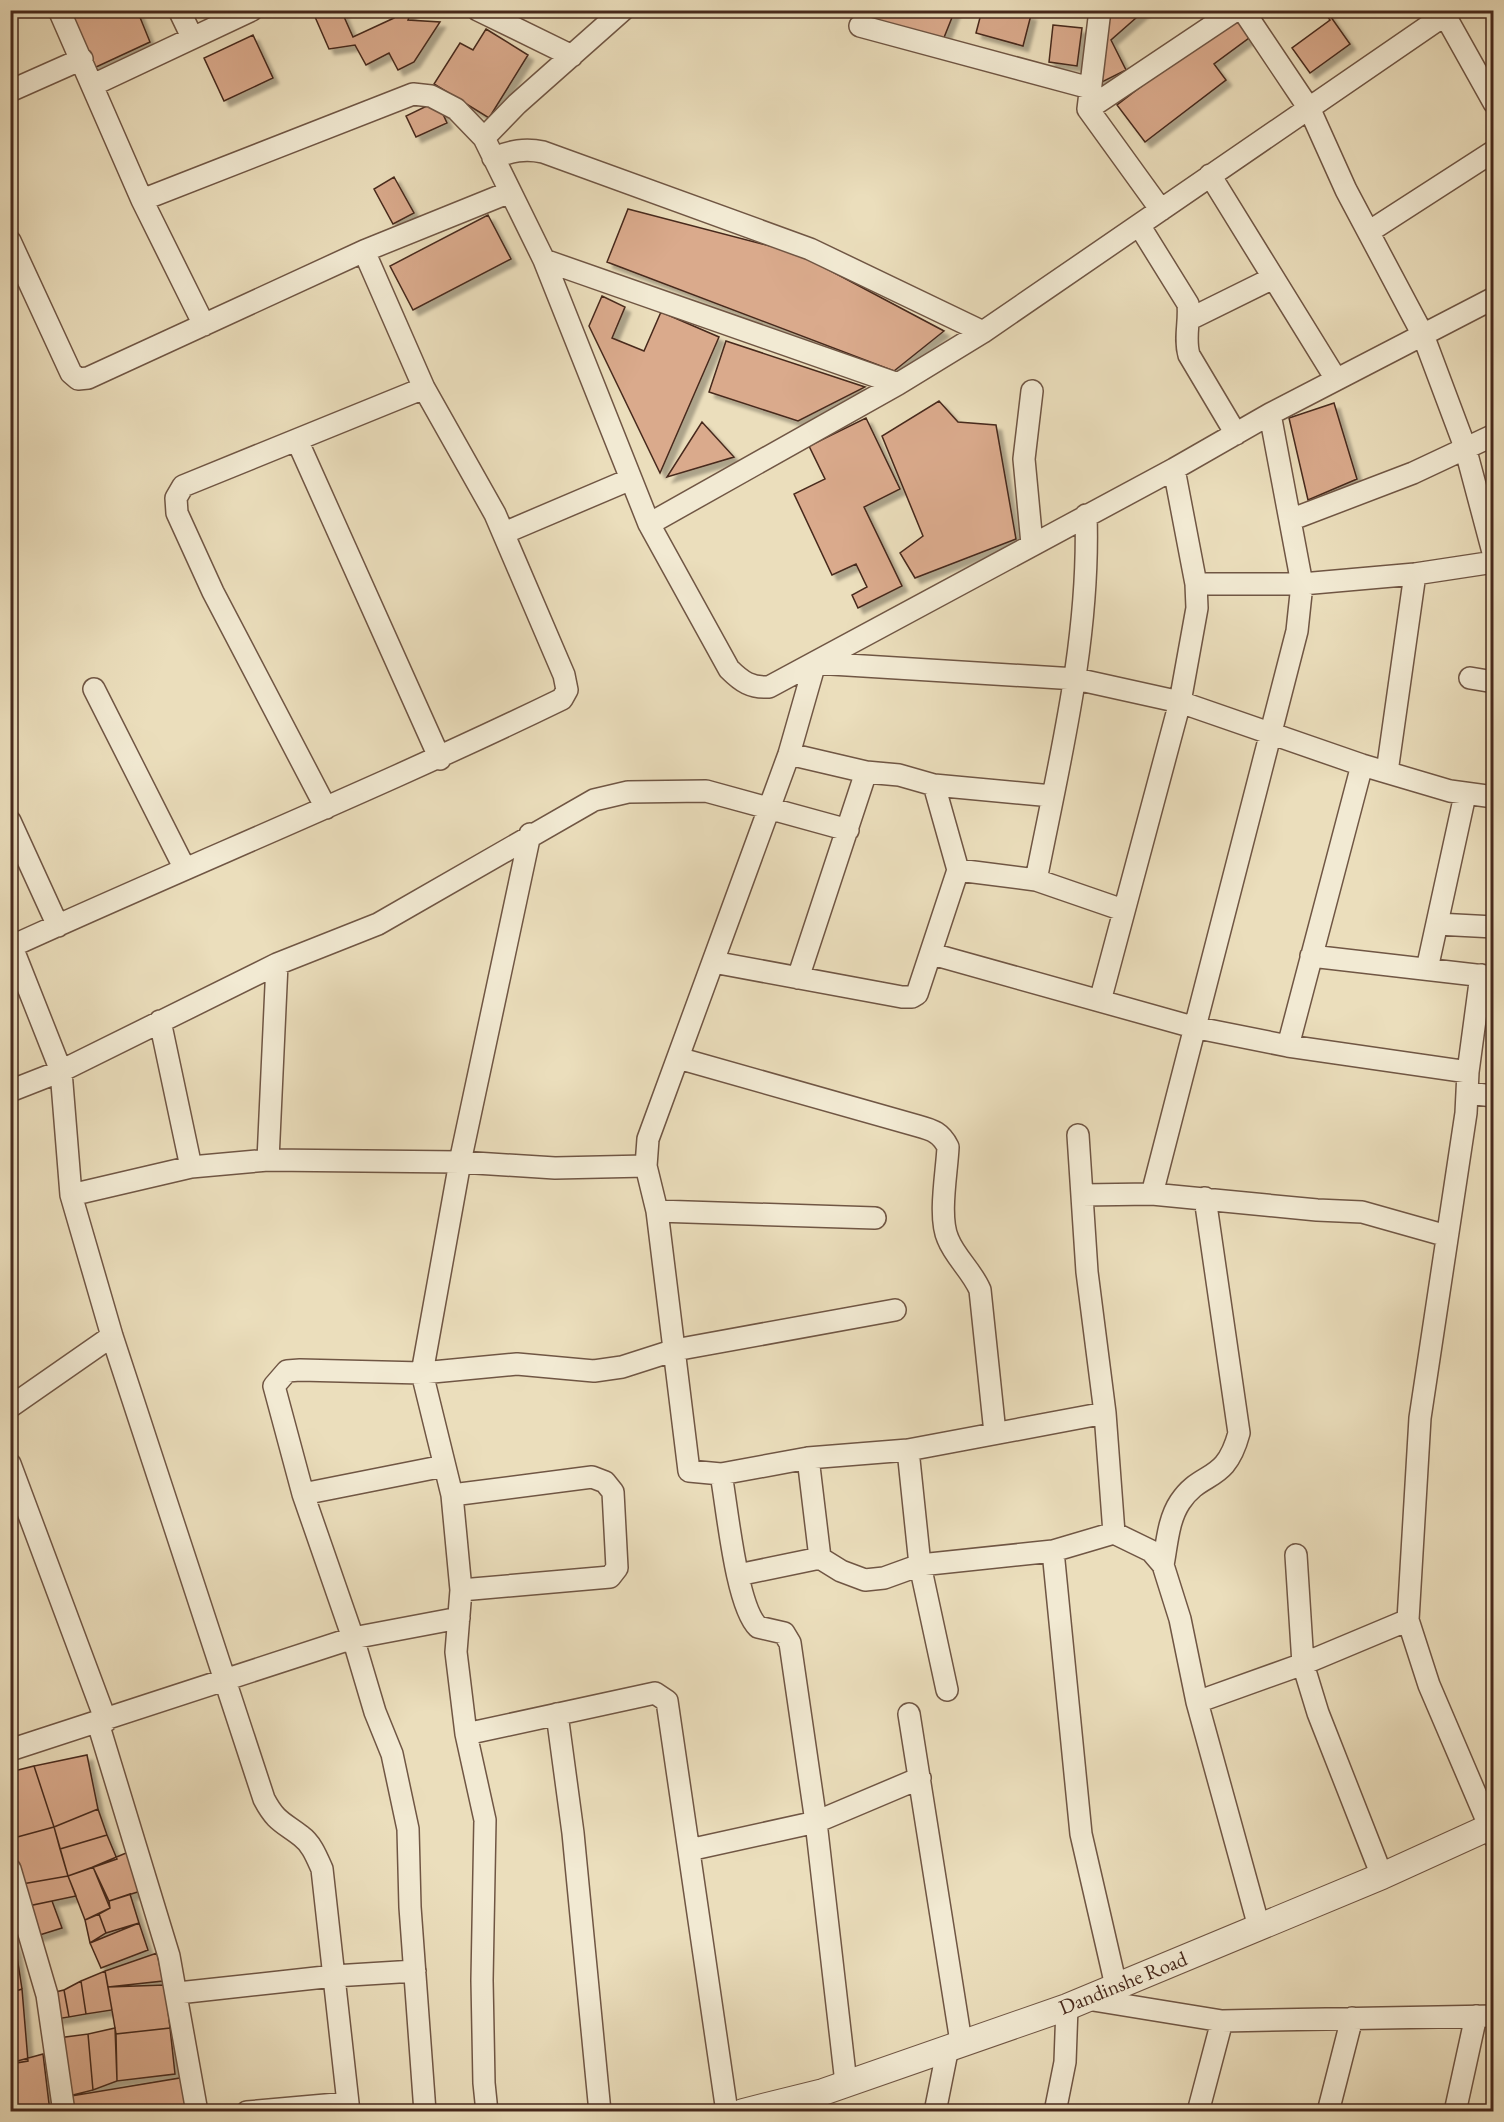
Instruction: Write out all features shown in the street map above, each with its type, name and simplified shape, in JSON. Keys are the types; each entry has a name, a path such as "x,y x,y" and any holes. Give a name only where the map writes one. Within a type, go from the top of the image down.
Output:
{"street":[{"path":"59,10 142,200 204,325"},
{"path":"179,10 192,37"},
{"path":"93,85 252,10"},
{"path":"478,10 572,56"},
{"path":"484,138 517,104 622,10"},
{"path":"1100,10 1088,109 1161,210"},
{"path":"1088,109 1236,10"},
{"path":"1243,10 1310,110 1346,190 1370,231 1423,335 1465,447 1494,556"},
{"path":"649,524 898,384 983,332 1210,175 1310,110 1447,12 1494,103"},
{"path":"860,26 1090,88"},
{"path":"10,91 82,59"},
{"path":"142,200 412,94 431,96 456,110 484,138 543,260 649,524 729,669 742,682 757,687 769,687 815,663 1086,514 1174,469 1270,414 1494,298"},
{"path":"493,158 508,152 529,149 543,152 721,215 810,249 983,332"},
{"path":"1370,231 1494,150"},
{"path":"1210,175 1336,379"},
{"path":"10,242 71,373 78,379 88,378 364,251 510,192"},
{"path":"1139,225 1188,304 1190,319 1185,342 1189,355 1236,434"},
{"path":"247,2112 349,2107 322,1869 314,1852 302,1837 287,1829 271,1812 264,1799 112,1336 71,1195 61,1071 11,947 440,759 562,699 567,690 564,675 504,533 424,388 364,251"},
{"path":"543,260 898,384"},
{"path":"1190,319 1274,278"},
{"path":"326,808 213,592 177,513 176,498 183,486 424,388"},
{"path":"1032,391 1024,459 1032,544"},
{"path":"1152,1194 1296,631 1302,584 1270,414"},
{"path":"1290,520 1381,487 1494,435"},
{"path":"297,440 440,759"},
{"path":"1100,1001 1180,702 1197,608 1196,584 1174,469"},
{"path":"504,533 632,479"},
{"path":"1036,880 1076,679 1088,567 1086,514"},
{"path":"1196,584 1302,584 1415,573 1494,562"},
{"path":"1387,772 1415,573"},
{"path":"815,663 1076,679 1180,702 1362,765 1466,795 1494,797"},
{"path":"815,663 789,754 648,1139 646,1166 657,1211 689,1471 721,1474 808,1458 908,1450 1105,1413"},
{"path":"1470,678 1494,682"},
{"path":"94,688 185,869"},
{"path":"789,754 866,772 899,775 934,785 1052,796"},
{"path":"1288,1046 1362,765"},
{"path":"798,978 866,772"},
{"path":"713,962 912,998 922,986 958,870 934,785"},
{"path":"10,1090 61,1071 277,964 378,924 530,834 594,800 628,792 706,791 848,831"},
{"path":"1427,969 1466,795"},
{"path":"10,821 58,926"},
{"path":"488,2112 484,2082 482,1980 485,1820 466,1734 456,1652 461,1590 452,1495 422,1373 460,1162 530,834"},
{"path":"958,870 1036,880 1123,910"},
{"path":"1437,924 1494,927"},
{"path":"932,954 1193,1027 1468,1083 1494,1096"},
{"path":"1311,956 1487,976 1468,1083 1420,1418 1408,1620 1429,1685 1493,1830"},
{"path":"268,1161 277,964"},
{"path":"160,1021 191,1167"},
{"path":"678,1058 918,1126 937,1132 944,1138 948,1147 944,1227 948,1242 973,1274 980,1290 995,1434"},
{"path":"1078,1135 1087,1272 1105,1413 1114,1533"},
{"path":"71,1195 191,1167 268,1161 460,1162 555,1168 646,1166"},
{"path":"1082,1195 1152,1194 1362,1212 1447,1236"},
{"path":"1163,1565 1173,1515 1181,1499 1221,1471 1233,1455 1239,1433 1206,1198"},
{"path":"657,1211 874,1218"},
{"path":"426,2112 415,1971 408,1829 392,1754 375,1712 353,1638 303,1494 274,1386 287,1371 300,1370 422,1373 517,1364 594,1371 622,1367 675,1350 895,1310"},
{"path":"10,1407 112,1336"},
{"path":"908,1450 920,1565 947,1690"},
{"path":"808,1458 820,1558"},
{"path":"10,1464 102,1722 169,1956 178,1993 197,2112"},
{"path":"303,1494 444,1466"},
{"path":"721,1474 738,1575 752,1622 758,1627 784,1633 790,1643 816,1822 846,2083"},
{"path":"452,1495 592,1477 605,1482 613,1492 617,1568 610,1577 461,1590"},
{"path":"738,1575 820,1558 841,1571 865,1580 884,1578 920,1565 1053,1551 1114,1533 1151,1551 1163,1565 1180,1619 1197,1702 1259,1927"},
{"path":"1053,1551 1082,1834 1116,1986"},
{"path":"1296,1555 1303,1664 1318,1713 1382,1876"},
{"path":"10,1750 102,1722 353,1638 459,1618"},
{"path":"1197,1702 1303,1664 1408,1620"},
{"path":"466,1734 655,1693 662,1696 670,1711 727,2112"},
{"path":"557,1714 573,1833 600,2112"},
{"path":"909,1714 920,1778 955,2044 935,2112"},
{"path":"689,1850 816,1822 920,1778"},
{"name":"Dandinshe Road","path":"743,2112 806,2104 846,2083 1077,2003 1493,1830"},
{"path":"10,1869 16,1910 47,1995 64,2112"},
{"path":"178,1993 334,1976 415,1971"},
{"path":"1055,2112 1077,2003 1222,2021 1485,2016 1455,2112"},
{"path":"1328,2112 1352,2018"},
{"path":"1198,2112 1222,2021"}],"building":[{"path":"69,10 137,10 150,42 94,68"},
{"path":"312,10 341,10 353,37 394,18 391,10 412,10 408,20 440,22 414,62 398,70 389,53 366,65 355,45 329,49"},
{"path":"853,10 955,10 941,45"},
{"path":"982,10 1013,10 1031,15 1023,46 976,33"},
{"path":"1110,10 1145,10 1111,40 1126,70 1096,85"},
{"path":"1323,10 1326,10 1350,44 1310,73 1292,48 1330,20"},
{"path":"1236,14 1253,35 1214,64 1226,80 1145,142 1117,105"},
{"path":"1053,25 1082,28 1077,66 1049,62"},
{"path":"486,29 528,55 489,118 434,84 460,43 473,50"},
{"path":"253,35 273,78 224,101 204,58"},
{"path":"437,101 447,123 416,137 406,116"},
{"path":"394,177 414,213 393,224 374,189"},
{"path":"628,209 797,253 944,331 894,371 607,262"},
{"path":"488,215 511,259 413,310 390,266"},
{"path":"602,296 625,307 612,338 644,351 661,312 719,337 660,473 589,326"},
{"path":"726,341 865,387 798,421 709,392"},
{"path":"939,401 958,422 996,425 1016,539 915,578 900,553 923,536 882,436"},
{"path":"1334,403 1357,479 1308,500 1289,418"},
{"path":"866,418 900,489 864,507 902,586 858,608 852,595 867,587 856,564 832,575 794,494 825,479 809,446"},
{"path":"702,422 734,457 667,477"},
{"path":"87,1755 98,1809 54,1827 34,1766"},
{"path":"34,1766 54,1827 10,1839 10,1772"},
{"path":"98,1809 107,1835 60,1849 54,1827"},
{"path":"54,1827 68,1876 22,1884 10,1852 10,1839"},
{"path":"107,1835 117,1859 68,1876 60,1849"},
{"path":"133,1850 144,1890 109,1901 93,1867"},
{"path":"93,1867 110,1908 85,1920 68,1876"},
{"path":"68,1876 76,1896 28,1906 22,1884"},
{"path":"130,1894 139,1923 106,1933 99,1914 110,1908 109,1901"},
{"path":"52,1901 62,1928 30,1938 28,1906"},
{"path":"99,1914 106,1933 90,1943 85,1920"},
{"path":"139,1923 148,1950 101,1968 90,1943"},
{"path":"10,1931 16,1950 10,1952"},
{"path":"16,1950 22,1989 10,1993 10,1951"},
{"path":"157,1953 163,1981 108,1987 105,1971"},
{"path":"105,1971 112,2010 86,2014 81,1981"},
{"path":"81,1981 86,2014 69,2017 64,1990"},
{"path":"165,1985 170,2028 116,2034 108,1987"},
{"path":"22,1989 28,2061 10,2064 10,1993"},
{"path":"64,1990 69,2017 56,2019 51,1993"},
{"path":"115,2028 117,2081 93,2090 88,2034"},
{"path":"170,2028 175,2074 117,2081 116,2034"},
{"path":"88,2034 93,2090 65,2097 58,2038"},
{"path":"43,2054 50,2112 10,2112 10,2063"},
{"path":"186,2077 186,2112 68,2112 65,2097"}]}
